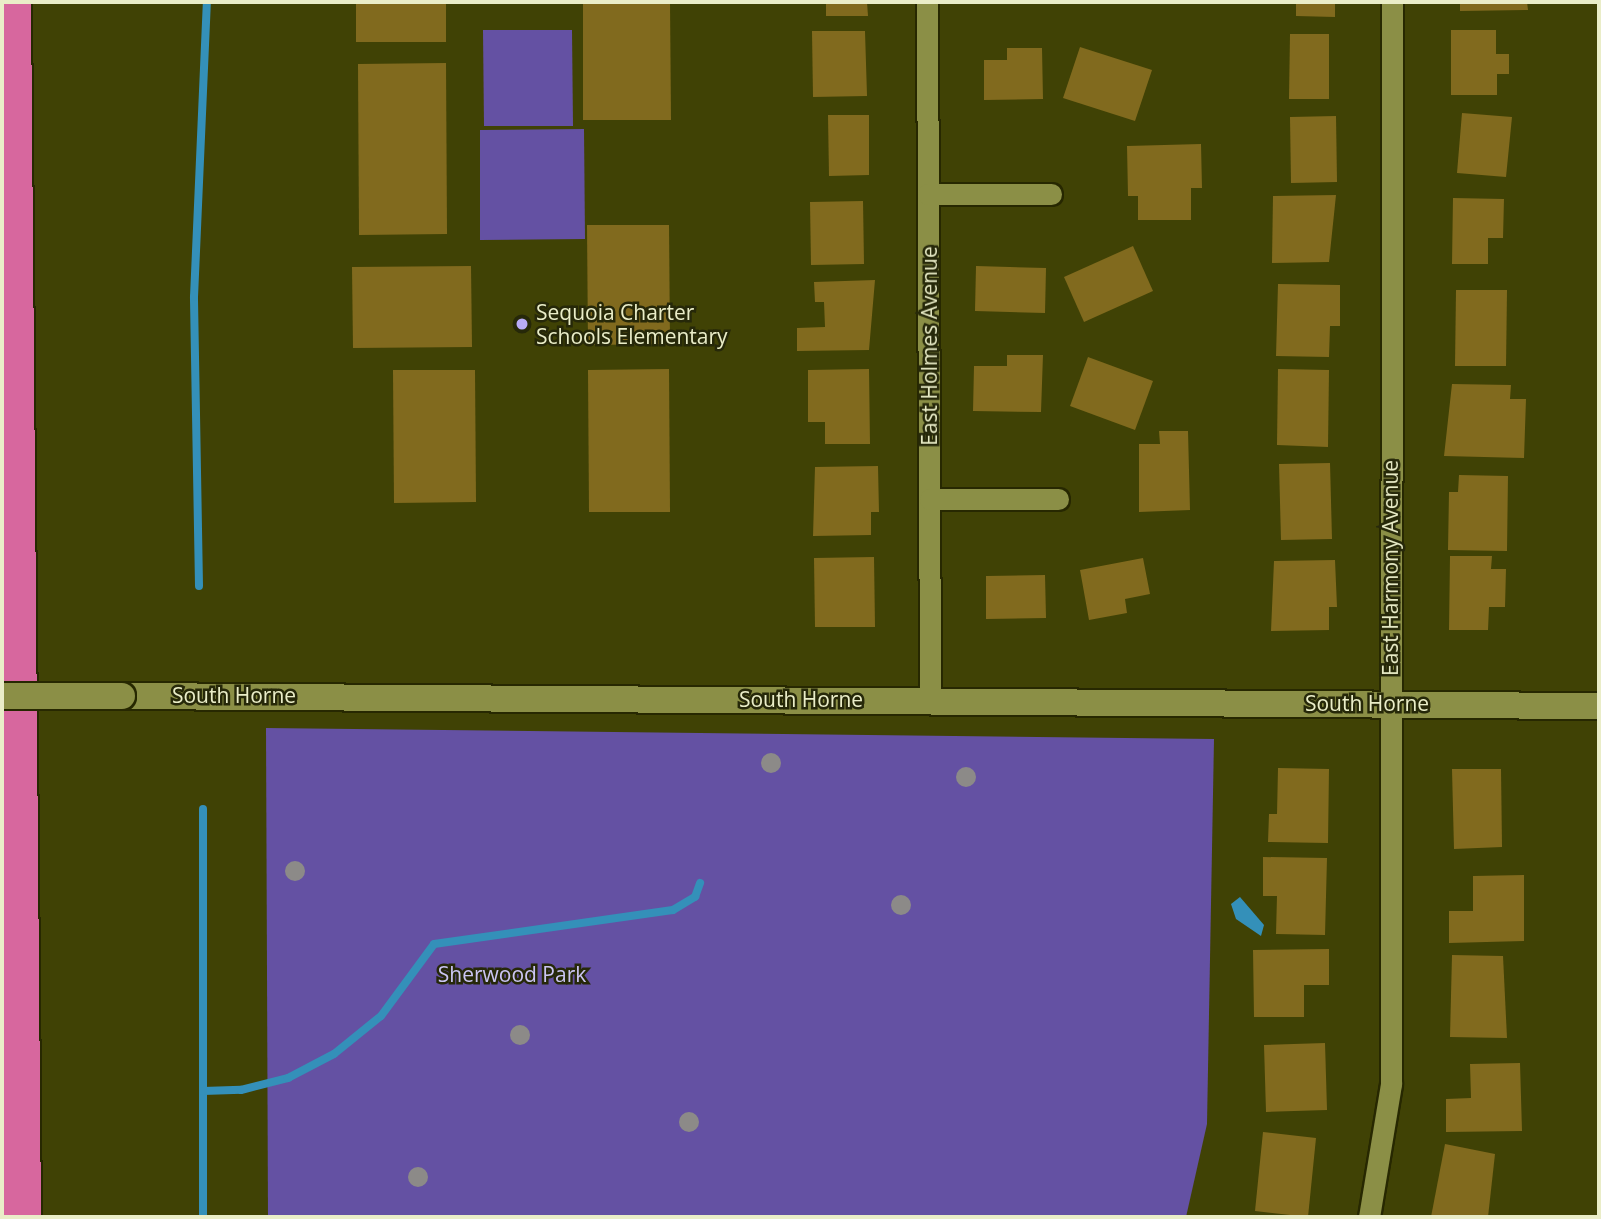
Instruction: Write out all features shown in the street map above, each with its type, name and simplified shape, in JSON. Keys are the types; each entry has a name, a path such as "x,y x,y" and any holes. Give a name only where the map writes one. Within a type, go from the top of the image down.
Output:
{"highway":[{"path":"12,2 13,442 22,1217"},
{"path":"13,442 33,2"}],"street":[{"name":"East Holmes Avenue","path":"927,2 930,700"},
{"name":"East Harmony Avenue","path":"1369,1217 1391,1084 1392,2"},
{"path":"928,194 1051,194"},
{"path":"930,499 1058,499"},
{"name":"South Horne","path":"2,696 1599,706"}],"green space":[{"path":"483,30 572,30 573,126 484,126"},
{"path":"584,129 585,239 480,240 480,130"},
{"name":"Sherwood Park","path":"266,728 1214,739 1207,1124 1186,1217 268,1217"}],"water":[{"path":"1240,897 1264,925 1261,936 1236,919 1231,904"}],"building":[{"path":"356,2 446,2 446,42 356,42"},
{"path":"583,2 670,2 671,120 583,120"},
{"path":"826,2 867,2 868,16 826,16"},
{"path":"1296,2 1335,2 1335,17 1296,16"},
{"path":"1460,2 1527,2 1528,10 1460,11"},
{"path":"1451,30 1496,30 1496,54 1509,54 1509,74 1497,74 1497,95 1451,95"},
{"path":"812,31 865,31 867,96 813,97"},
{"path":"1290,34 1329,34 1329,99 1289,99"},
{"path":"1080,47 1152,70 1135,121 1063,98"},
{"path":"1007,48 1042,48 1043,99 984,100 984,60 1007,60"},
{"path":"446,63 447,234 359,235 358,64"},
{"path":"1462,113 1512,117 1506,177 1457,173"},
{"path":"828,115 869,115 869,175 829,176"},
{"path":"1336,116 1337,182 1291,183 1290,117"},
{"path":"1201,144 1202,188 1191,188 1191,220 1138,220 1138,196 1128,196 1127,146"},
{"path":"1336,195 1329,262 1272,263 1273,196"},
{"path":"1453,198 1504,199 1503,238 1488,238 1488,264 1452,264"},
{"path":"863,201 864,264 811,265 810,202"},
{"path":"587,225 669,225 670,344 588,345"},
{"path":"1133,246 1153,291 1084,322 1064,277"},
{"path":"471,266 472,347 353,348 352,267"},
{"path":"976,266 1046,268 1045,313 975,311"},
{"path":"875,280 869,350 797,351 797,328 825,327 824,302 815,302 814,282"},
{"path":"1278,284 1340,285 1340,326 1330,326 1329,357 1276,356"},
{"path":"1456,290 1507,290 1506,366 1455,366"},
{"path":"1007,355 1043,355 1041,412 973,411 974,366 1007,366"},
{"path":"1088,357 1153,381 1135,430 1070,406"},
{"path":"669,369 670,512 589,512 588,370"},
{"path":"869,369 870,444 825,444 825,422 808,422 808,370"},
{"path":"1278,369 1329,370 1328,447 1277,445"},
{"path":"393,370 475,370 476,502 394,503"},
{"path":"1452,384 1511,385 1510,399 1526,399 1524,458 1444,456"},
{"path":"1159,431 1188,431 1190,510 1139,512 1139,444 1160,444"},
{"path":"1330,463 1332,539 1281,540 1279,464"},
{"path":"878,466 879,512 871,512 871,535 813,536 815,467"},
{"path":"1459,475 1508,476 1507,551 1448,550 1449,492 1458,492"},
{"path":"1450,556 1492,556 1491,569 1506,569 1505,607 1489,607 1488,630 1449,630"},
{"path":"874,557 875,627 815,627 814,558"},
{"path":"1143,558 1150,594 1125,599 1127,613 1089,620 1080,570"},
{"path":"1335,560 1337,607 1329,607 1329,630 1271,631 1274,561"},
{"path":"1045,575 1046,618 986,619 986,576"},
{"path":"1278,768 1329,769 1328,843 1268,842 1269,814 1277,814"},
{"path":"1452,769 1501,769 1502,847 1454,849"},
{"path":"1263,857 1327,858 1325,935 1276,934 1277,896 1263,896"},
{"path":"1524,875 1524,941 1449,943 1449,911 1473,911 1473,876"},
{"path":"1329,949 1329,985 1304,985 1304,1017 1254,1017 1253,950"},
{"path":"1452,955 1503,956 1507,1038 1450,1037"},
{"path":"1325,1043 1327,1110 1266,1112 1264,1045"},
{"path":"1520,1063 1522,1131 1446,1132 1446,1099 1471,1098 1470,1064"},
{"path":"1263,1132 1316,1138 1308,1217 1255,1211"},
{"path":"1445,1144 1495,1154 1488,1217 1431,1217"}],"waterway":[{"path":"199,586 194,297 207,2"},
{"path":"203,809 203,1217"},
{"path":"203,1091 241,1090 288,1078 334,1054 381,1016 434,944 673,910 695,897 700,883"}],"place":[{"name":"Sequoia Charter Schools Elementary","path":"522,324"}]}
